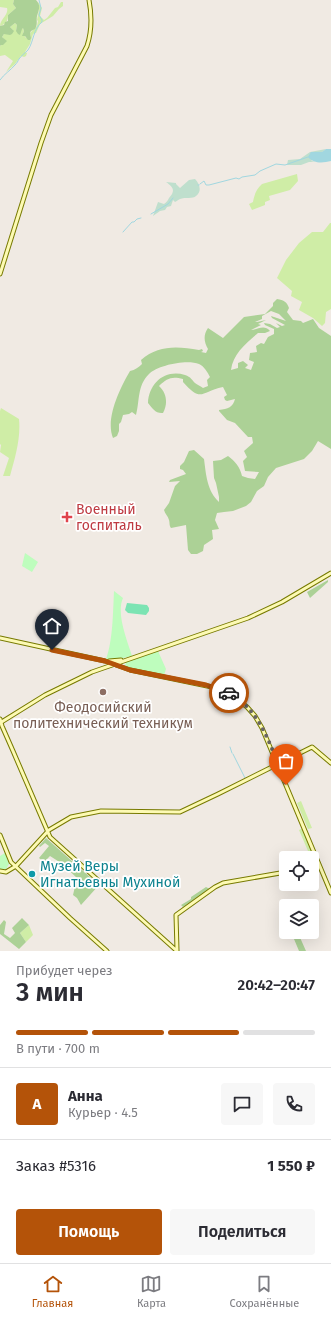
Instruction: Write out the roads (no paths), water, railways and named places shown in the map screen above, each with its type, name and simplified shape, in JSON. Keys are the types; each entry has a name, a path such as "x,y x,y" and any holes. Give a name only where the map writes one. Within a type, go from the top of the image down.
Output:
{"main road":[{"path":"0,274 34,161 52,115 90,38 91,31 88,0"},
{"path":"107,668 114,664 253,616 282,602 331,573"},
{"path":"0,638 105,661 128,669"},
{"path":"105,661 126,660"},
{"path":"126,660 124,665 128,669"},
{"path":"105,661 109,664 107,668"},
{"path":"177,951 50,837 0,722 45,695 92,672 107,668 116,667 128,669 206,685 232,694 255,716 262,728 313,851"},
{"path":"0,871 5,872 16,866 49,830 71,817 101,811 180,812 312,746 331,763"},
{"path":"0,835 12,862 70,918 107,951"},
{"path":"319,865 331,893"},
{"path":"177,951 176,915 223,883 279,873"}],"water":[{"path":"326,149 331,149 331,161 316,162 308,157 311,152 322,152"}],"waterway":[{"path":"0,80 28,50 35,32 42,22 39,15 41,8 39,0"},
{"path":"200,184 204,181 206,185 209,185 236,178 239,179 242,177 255,175 260,171 276,164 285,165 308,157"},
{"path":"151,214 168,204 173,198"},
{"path":"123,232 132,222 141,218"},
{"path":"230,747 232,753"},
{"path":"233,754 245,778"}],"place":[{"name":"Военный госпиталь","path":"67,517"},
{"name":"Феодосийский политехнический техникум","path":"103,692"},
{"name":"Музей Веры Игнатьевны Мухиной","path":"32,874"}]}
